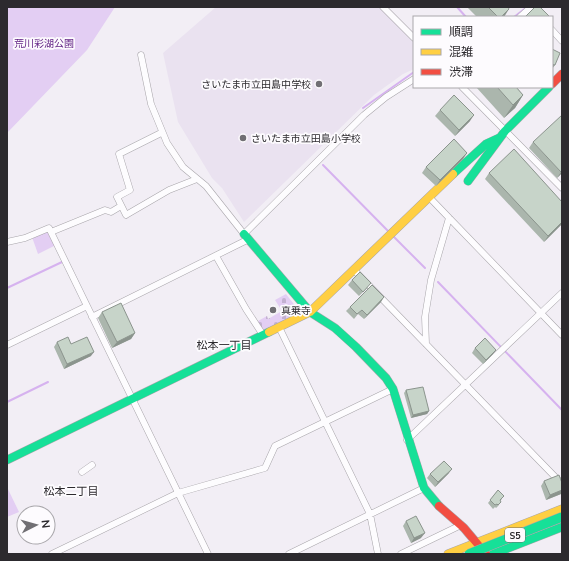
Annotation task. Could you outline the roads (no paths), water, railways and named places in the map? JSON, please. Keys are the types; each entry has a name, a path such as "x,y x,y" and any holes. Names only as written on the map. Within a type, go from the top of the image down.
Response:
{"main road":[{"path":"553,83 562,74"},
{"path":"468,181 502,134 548,88"},
{"path":"7,460 310,312 476,152 502,134"},
{"path":"246,236 310,312 335,328 386,378 393,389 407,440 424,488 441,508 461,525 486,554"},
{"path":"448,554 562,509"},
{"name":"S5","path":"469,554 562,517"},
{"name":"S5","path":"493,554 562,527"},
{"path":"511,554 562,534"}],"street":[{"path":"384,7 413,37"},
{"path":"521,16 531,9"},
{"path":"553,31 562,41"},
{"path":"141,55 151,104 161,133 183,167 206,186 246,236"},
{"path":"92,317 216,256 246,236 364,115 386,97 413,80"},
{"path":"463,88 502,134 562,188"},
{"path":"161,133 118,154 130,190 117,197 126,215 169,190 197,179"},
{"path":"429,197 562,335"},
{"path":"51,232 105,210 111,212 122,206"},
{"path":"426,344 425,317 430,286 449,218"},
{"path":"7,242 25,238 49,228 208,554"},
{"path":"216,256 246,309 263,335"},
{"path":"354,270 562,484"},
{"path":"407,440 562,293"},
{"path":"7,345 87,306"},
{"path":"279,327 370,514 378,554"},
{"path":"52,554 178,493 265,468 275,446 393,389"},
{"path":"82,472 92,465"},
{"path":"289,554 424,488"},
{"path":"401,554 461,525"}],"waterway":[{"path":"457,7 465,16"},
{"path":"515,16 527,7"},
{"path":"363,108 413,73"},
{"path":"323,165 390,233"},
{"path":"393,236 425,268"},
{"path":"7,288 62,262"},
{"path":"438,282 562,410"},
{"path":"7,402 48,382"}],"place":[{"name":"さいたま市立田島中学校","path":"319,84"},
{"name":"さいたま市立田島小学校","path":"243,138"},
{"name":"真乗寺","path":"273,310"}],"district":[{"name":"松本一丁目","path":"224,345"},
{"name":"松本二丁目","path":"71,491"}],"park label":[{"name":"荒川彩湖公園","path":"44,43"}]}
